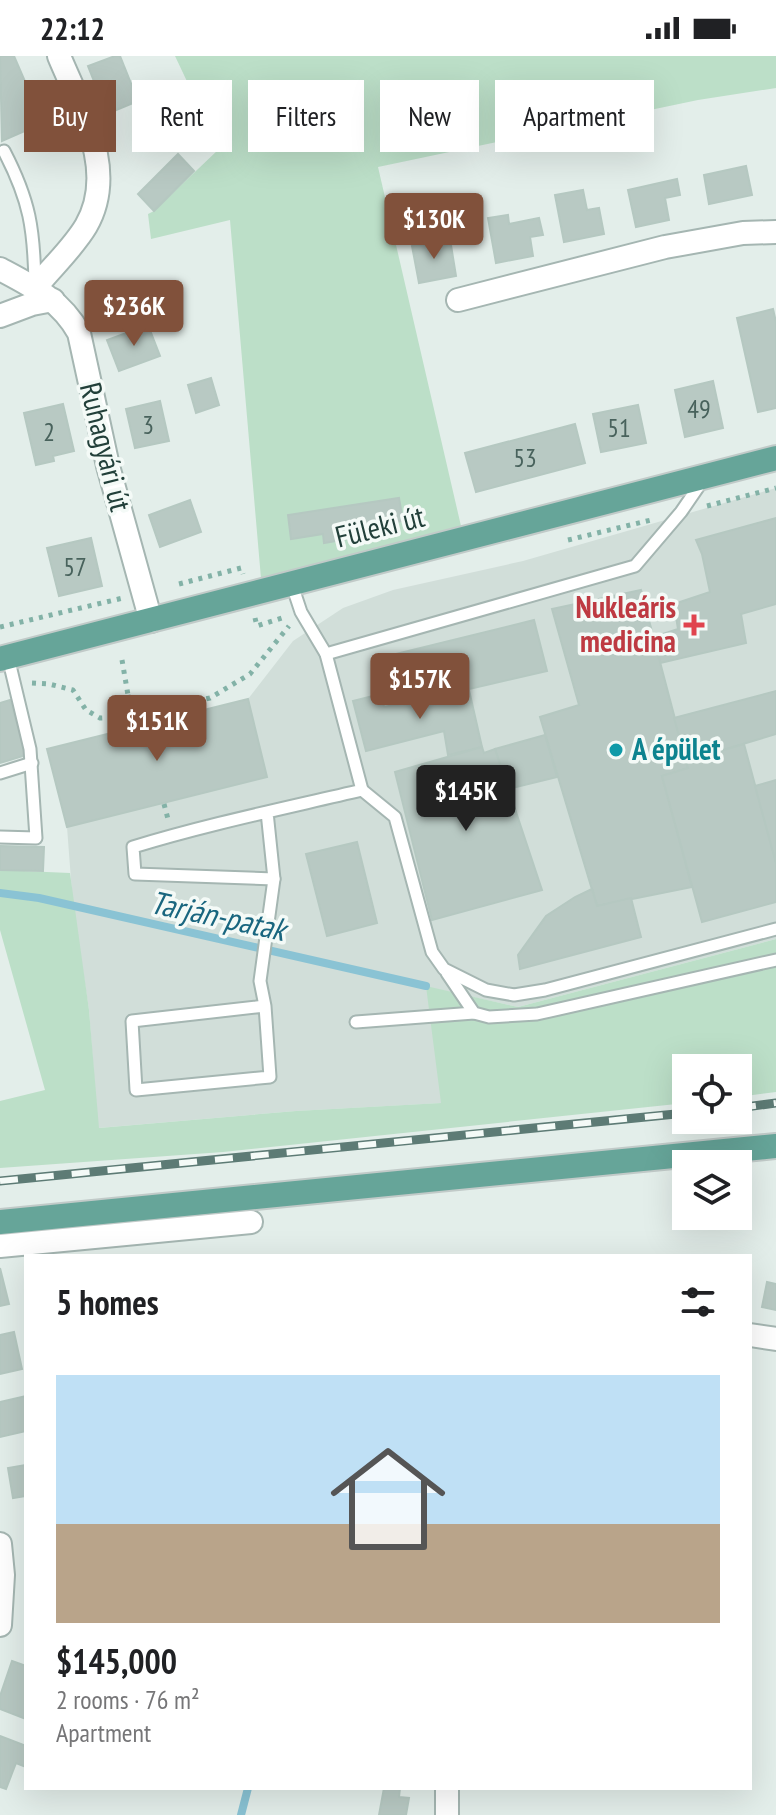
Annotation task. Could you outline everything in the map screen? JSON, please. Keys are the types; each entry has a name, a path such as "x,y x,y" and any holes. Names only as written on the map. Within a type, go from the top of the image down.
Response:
{"main road":[{"name":"Füleki út","path":"4,658 776,458"},
{"path":"0,1222 776,1146"}],"street":[{"path":"0,316 32,304 44,294 98,198 101,176 94,143 59,56"},
{"path":"458,300 665,247 743,233 776,232"},
{"name":"Ruhagyári út","path":"0,269 44,294 70,317 79,333 108,466 151,621"},
{"path":"0,1246 251,1222"},
{"path":"752,1335 776,1339"},
{"path":"0,1544 3,1575 0,1625"},
{"path":"447,1790 447,1815"}],"lane":[{"path":"4,151 30,210 44,294"},
{"path":"326,654 635,566 681,512 706,476"},
{"path":"291,582 301,612 326,654 362,790 395,817 432,952 474,1013"},
{"path":"0,837 36,838 32,763 24,722 4,658"},
{"path":"0,773 32,763"},
{"path":"274,879 135,874 133,847 362,790"},
{"path":"265,1006 132,1021 136,1090 270,1077 265,1006 260,981 274,879 267,812"},
{"path":"444,969 486,990 514,995 545,990 776,929"},
{"path":"356,1022 474,1013 489,1017 537,1014 776,960"}],"path":[{"path":"0,627 142,594"},
{"path":"14,686 49,684 73,690 86,710 100,718 122,717 210,698 250,674 301,612"},
{"path":"122,660 136,727"}],"shaded area":[{"path":"776,488 776,939 518,1007 427,987 442,1103 296,1111 98,1128 89,1010 73,906 67,827 47,749 248,699 293,641 343,608 393,590 523,561"}],"green space":[{"path":"175,56 776,56 776,88 654,109 654,80 495,80 495,143 479,146 479,80 380,80 380,152 450,152 378,167 464,539 262,590 230,220 151,239 148,214 216,152 232,152 232,80 186,80"},
{"path":"0,870 70,873 89,1010 99,1128 296,1111 441,1103 426,986 518,1007 776,939 776,1092 752,1095 752,1054 672,1054 672,1104 223,1152 0,1168 0,1101 45,1090 0,930"}],"building":[{"path":"0,56 14,56 24,80 24,131 2,141"},
{"path":"120,56 132,86 132,104 116,110 116,80 94,80 88,66"},
{"path":"178,154 194,171 154,211 138,194"},
{"path":"746,166 752,195 709,204 704,175"},
{"path":"677,179 680,195 665,198 669,220 636,227 628,190"},
{"path":"583,190 587,210 599,208 604,234 564,242 555,195"},
{"path":"508,215 509,224 539,218 543,235 530,237 533,256 496,263 488,218"},
{"path":"450,239 456,276 419,283 412,246"},
{"path":"773,309 776,322 776,408 758,412 737,318"},
{"path":"148,325 160,356 119,371 107,340"},
{"path":"211,378 219,405 196,413 188,385"},
{"path":"713,381 723,428 685,437 675,390"},
{"path":"160,401 169,441 135,448 126,409"},
{"path":"63,404 74,451 53,456 54,461 36,465 24,413"},
{"path":"638,405 646,443 601,452 593,414"},
{"path":"575,424 585,463 476,492 465,453"},
{"path":"399,498 403,521 364,527 365,536 324,543 323,534 291,539 288,515"},
{"path":"190,500 201,532 160,547 149,515"},
{"path":"776,518 776,604 741,614 746,643 660,663 654,637 678,629 674,604 710,592 696,540"},
{"path":"91,538 102,586 59,596 47,548"},
{"name":"A épület","path":"641,590 688,768 662,776 692,887 597,906 540,717 579,705 552,609"},
{"path":"534,620 547,671 409,703 396,654"},
{"path":"469,690 482,747 448,755 444,731 366,751 353,701 381,694 384,707"},
{"path":"776,691 776,734 686,761 674,718"},
{"path":"248,699 267,777 67,827 47,749"},
{"path":"10,700 26,755 0,763 0,703"},
{"path":"545,735 557,777 508,789 495,749"},
{"path":"744,744 776,863 776,902 702,922 662,776 688,768 686,761"},
{"path":"482,747 484,753 495,749 542,890 432,920 395,772"},
{"path":"776,780 776,863 755,786"},
{"path":"357,842 377,923 327,936 306,854"},
{"path":"0,846 44,847 43,871 0,870"},
{"path":"592,889 597,906 631,898 641,937 520,969 518,955 546,916"},
{"path":"0,1268 9,1304 0,1306"},
{"path":"767,1282 776,1284 776,1310 762,1307"},
{"path":"14,1332 22,1369 0,1374 0,1335"},
{"path":"24,1396 24,1431 0,1437 0,1402"},
{"path":"24,1465 24,1496 13,1498 8,1468"},
{"path":"12,1661 24,1665 24,1718 0,1709 0,1696"},
{"path":"0,1736 24,1745 24,1766 16,1763 6,1789 0,1787"},
{"path":"384,1790 400,1790 399,1797 409,1798 406,1815 379,1815"}],"waterway":[{"name":"Tarján-patak","path":"0,893 39,898 426,986"},
{"path":"241,1815 247,1790"}],"railway":[{"path":"752,1106 776,1103"},
{"path":"0,1181 672,1114"}],"place":[{"name":"Nukleáris medicina","path":"694,625"},
{"name":"A épület","path":"616,750"}]}
